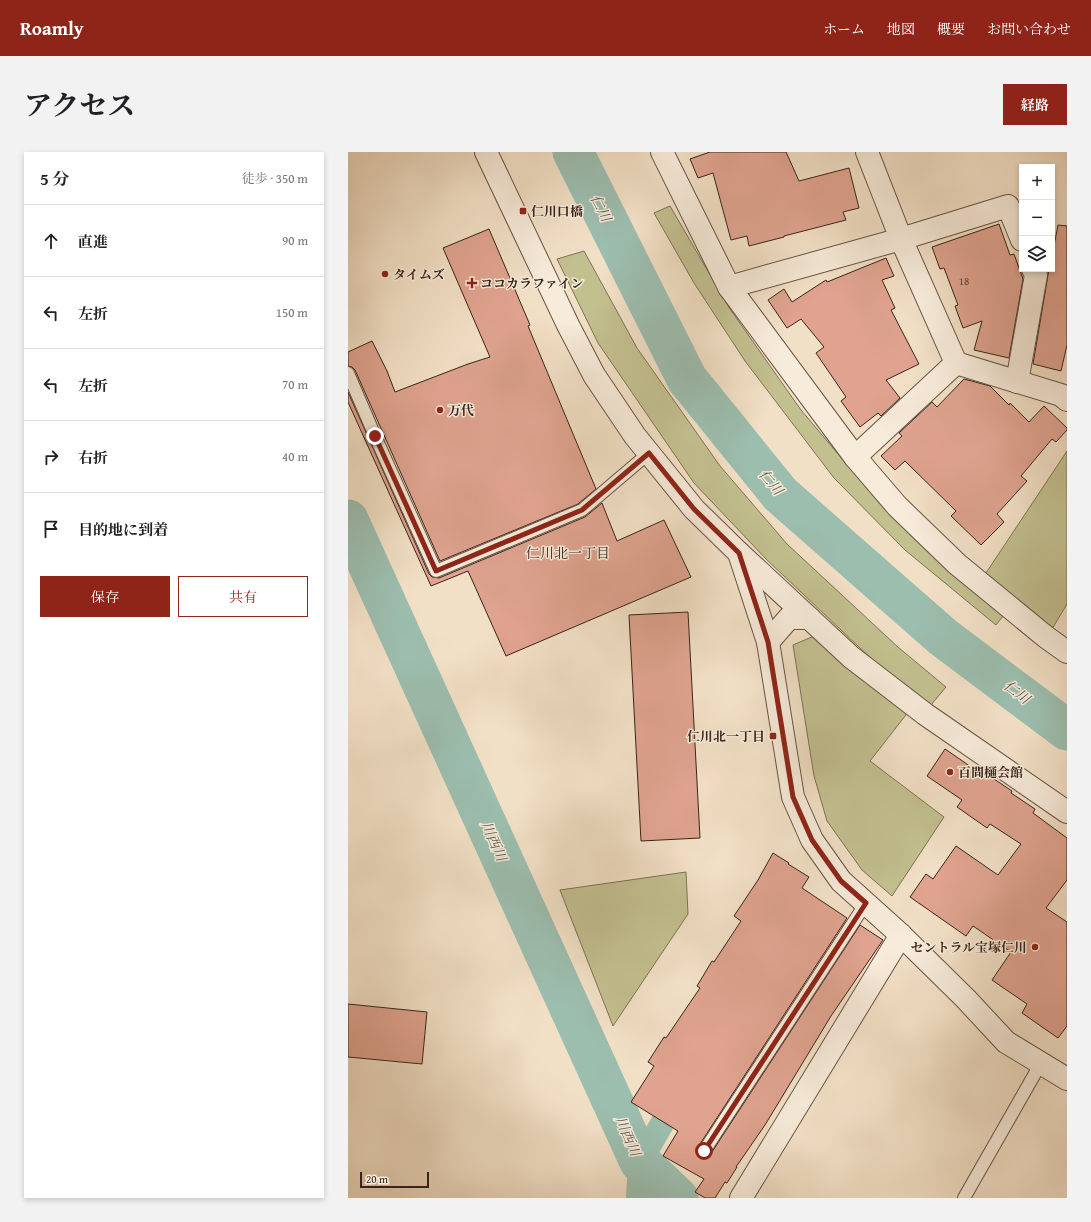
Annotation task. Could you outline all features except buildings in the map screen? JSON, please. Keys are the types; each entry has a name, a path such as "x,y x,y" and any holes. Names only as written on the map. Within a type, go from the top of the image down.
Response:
{"street":[{"path":"486,152 568,325 594,375 635,436 694,509 851,657 925,714 1067,812"},
{"path":"662,152 729,287 855,456 897,506 957,564 1046,637 1067,652"},
{"path":"867,152 901,239 956,363 1061,395 1067,400"},
{"path":"729,287 901,239 1008,206 1020,236"},
{"path":"1017,382 1036,275 1034,272"},
{"path":"855,456 956,363"},
{"path":"739,553 768,642 793,797 812,840 841,881 901,935 966,999 1006,1042 1067,1079"},
{"path":"768,642 789,618 809,618"},
{"path":"741,1198 901,935"}],"lane":[{"path":"348,373 436,571 582,510 649,453"},
{"path":"704,1151 866,903"},
{"path":"964,1198 1041,1063"}],"shaded area":[{"path":"670,206 730,309 801,410 888,513 1003,616 996,625 905,550 834,478 745,361 694,283 654,213"},
{"path":"584,251 637,348 720,466 787,544 899,648 946,687 931,705 877,664 766,559 694,483 598,343 557,259"},
{"path":"1067,451 1067,604 1052,629 982,579"},
{"path":"814,636 909,711 870,761 944,817 892,896 862,870 827,821 814,776 793,645"},
{"path":"686,872 688,914 613,1026 560,890"}],"waterway":[{"name":"仁川","path":"573,152 687,379 780,494 943,637 1067,730"},
{"name":"川西川","path":"348,520 640,1162 678,1198"},
{"path":"638,1198 640,1162 679,1094"}],"place":[{"name":"仁川口橋","path":"523,211"},
{"name":"タイムズ","path":"385,274"},
{"name":"ココカラファイン","path":"472,283"},
{"name":"万代","path":"440,410"},
{"name":"仁川北一丁目","path":"773,736"},
{"name":"百間樋会館","path":"950,772"},
{"name":"セントラル宝塚仁川","path":"1035,947"}],"district":[{"name":"仁川北一丁目","path":"568,553"}],"route":[{"path":"375,436 436,571 582,510 649,453 694,509 739,553 768,642 793,797 812,840 841,881 866,903 704,1151"}]}
